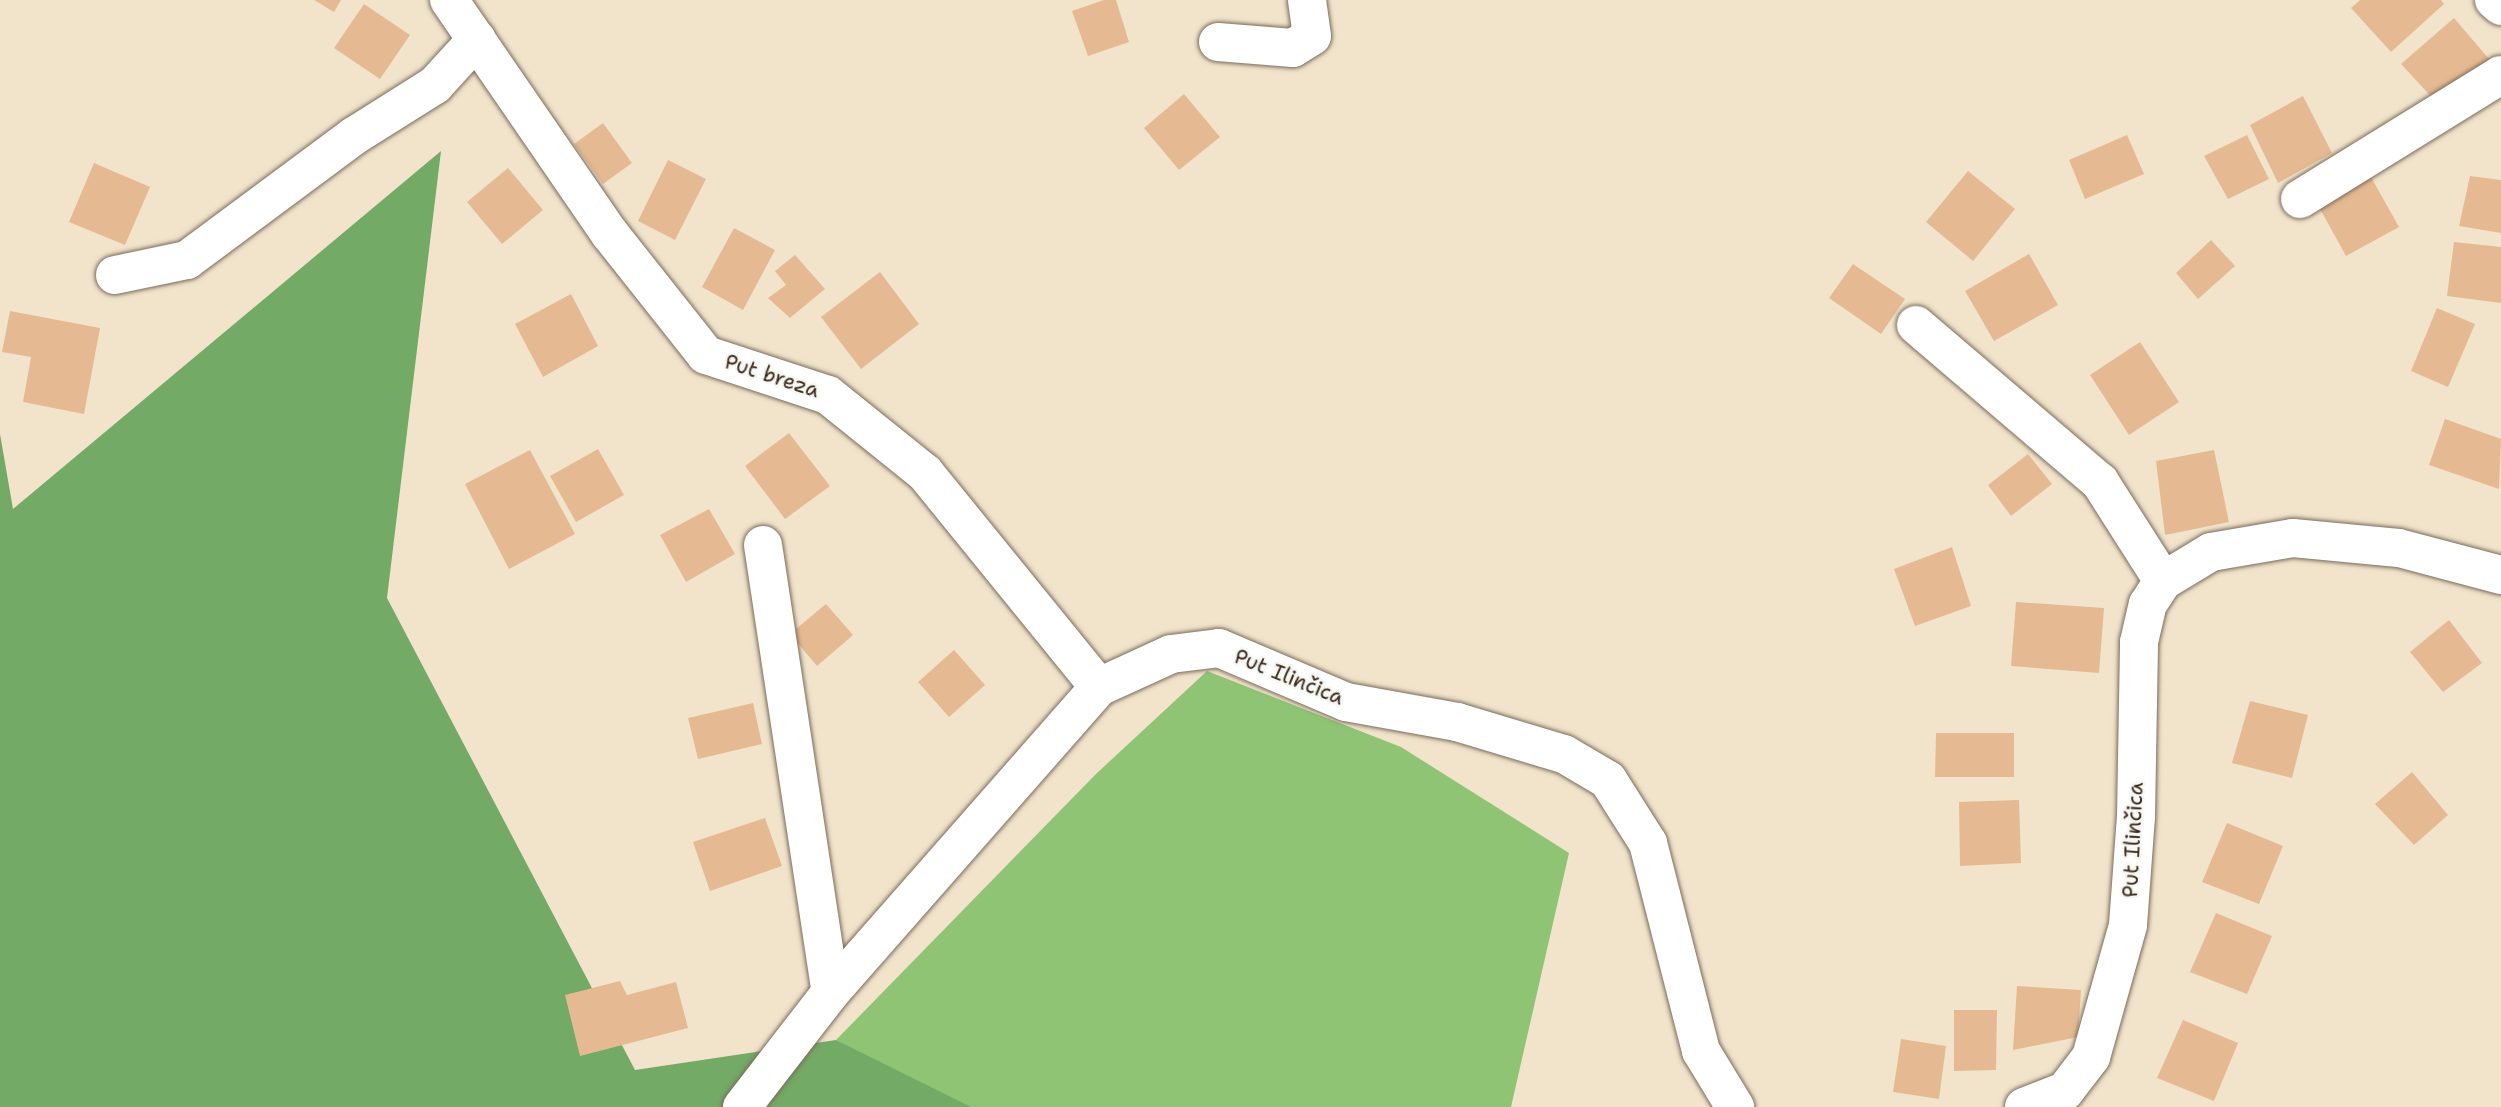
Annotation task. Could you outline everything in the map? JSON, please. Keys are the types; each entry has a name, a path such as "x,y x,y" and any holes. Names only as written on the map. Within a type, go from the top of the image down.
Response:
{"street":[{"name":"Put breza","path":"449,0 610,234 706,355 828,395 925,473 1099,687"},
{"path":"1218,42 1293,48 1312,36 1307,0"},
{"path":"2494,0 2501,6"},
{"path":"115,275 187,260 354,136 435,85 477,39"},
{"path":"2300,199 2501,75"},
{"path":"1916,325 2100,482 2163,581"},
{"name":"Put Ilinčica","path":"2065,1091 2091,1057 2128,925 2136,817 2138,642 2147,604 2163,581 2211,552 2293,538 2399,548 2501,575"},
{"path":"763,545 831,992"},
{"name":"Put Ilinčica","path":"742,1107 831,992 1099,687 1171,654 1219,648 1346,702 1457,722 1564,754 1608,779 1648,843 1701,1051 1735,1107"},
{"path":"2005,1107 2065,1091"},
{"path":"2024,1107 2065,1091"}],"green space":[{"path":"441,151 387,598 635,1070 836,1040 971,1107 0,1107 0,434 13,509"},
{"path":"1207,671 1401,747 1569,853 1511,1107 950,1107 836,1040 1096,774"}],"building":[{"path":"314,0 341,0 334,12"},
{"path":"1104,0 1116,0 1129,42 1088,56 1072,11"},
{"path":"2360,0 2441,0 2444,4 2391,52 2351,8"},
{"path":"364,4 410,35 380,79 334,48"},
{"path":"2454,18 2489,59 2438,104 2401,64"},
{"path":"1184,94 1220,137 1179,170 1144,128"},
{"path":"2303,96 2332,153 2278,183 2250,125"},
{"path":"603,123 632,163 603,184 574,144"},
{"path":"2127,135 2144,174 2085,199 2069,160"},
{"path":"2247,135 2269,179 2228,199 2204,156"},
{"path":"668,160 706,179 675,240 638,221"},
{"path":"94,163 150,187 125,245 69,222"},
{"path":"508,168 543,210 502,244 467,202"},
{"path":"2367,170 2399,227 2346,256 2315,200"},
{"path":"1968,171 2015,209 1973,261 1926,222"},
{"path":"2470,176 2501,180 2501,233 2459,226"},
{"path":"734,228 775,250 743,310 702,287"},
{"path":"2211,240 2235,266 2198,299 2176,273"},
{"path":"2454,242 2501,247 2501,303 2447,296"},
{"path":"2029,254 2058,305 1994,341 1965,291"},
{"path":"795,255 825,289 790,318 768,298 786,285 775,271"},
{"path":"1853,264 1905,299 1881,334 1829,298"},
{"path":"880,272 919,324 861,369 821,317"},
{"path":"571,294 598,346 543,377 515,324"},
{"path":"2437,308 2475,324 2448,387 2411,371"},
{"path":"10,311 100,328 84,414 23,402 31,357 2,352"},
{"path":"2140,342 2179,402 2129,435 2090,375"},
{"path":"2445,419 2501,439 2499,489 2429,465"},
{"path":"789,433 830,486 785,519 745,466"},
{"path":"598,449 624,495 576,522 550,476"},
{"path":"530,450 575,534 509,569 465,484"},
{"path":"2214,450 2229,522 2165,535 2156,461"},
{"path":"2028,454 2052,484 2011,516 1988,485"},
{"path":"709,509 735,554 686,582 660,535"},
{"path":"1952,547 1971,606 1915,626 1894,569"},
{"path":"2016,602 2104,608 2099,673 2011,666"},
{"path":"826,604 853,635 817,666 790,634"},
{"path":"2449,620 2482,663 2443,692 2410,652"},
{"path":"954,650 985,685 949,717 918,682"},
{"path":"2250,701 2308,715 2292,778 2232,763"},
{"path":"753,703 762,744 698,759 688,718"},
{"path":"1936,733 2014,733 2014,777 1935,777"},
{"path":"2412,772 2448,815 2414,845 2375,804"},
{"path":"2019,800 2021,863 1960,866 1959,802"},
{"path":"765,818 782,866 710,891 693,842"},
{"path":"2227,823 2283,846 2259,904 2202,882"},
{"path":"2216,913 2272,936 2247,994 2190,972"},
{"path":"620,981 627,995 676,982 688,1028 580,1056 565,995"},
{"path":"2017,986 2081,990 2078,1037 2013,1050"},
{"path":"1954,1010 1997,1010 1996,1070 1954,1071"},
{"path":"2183,1020 2238,1043 2214,1101 2157,1078"},
{"path":"1901,1039 1946,1046 1939,1099 1893,1092"}]}
